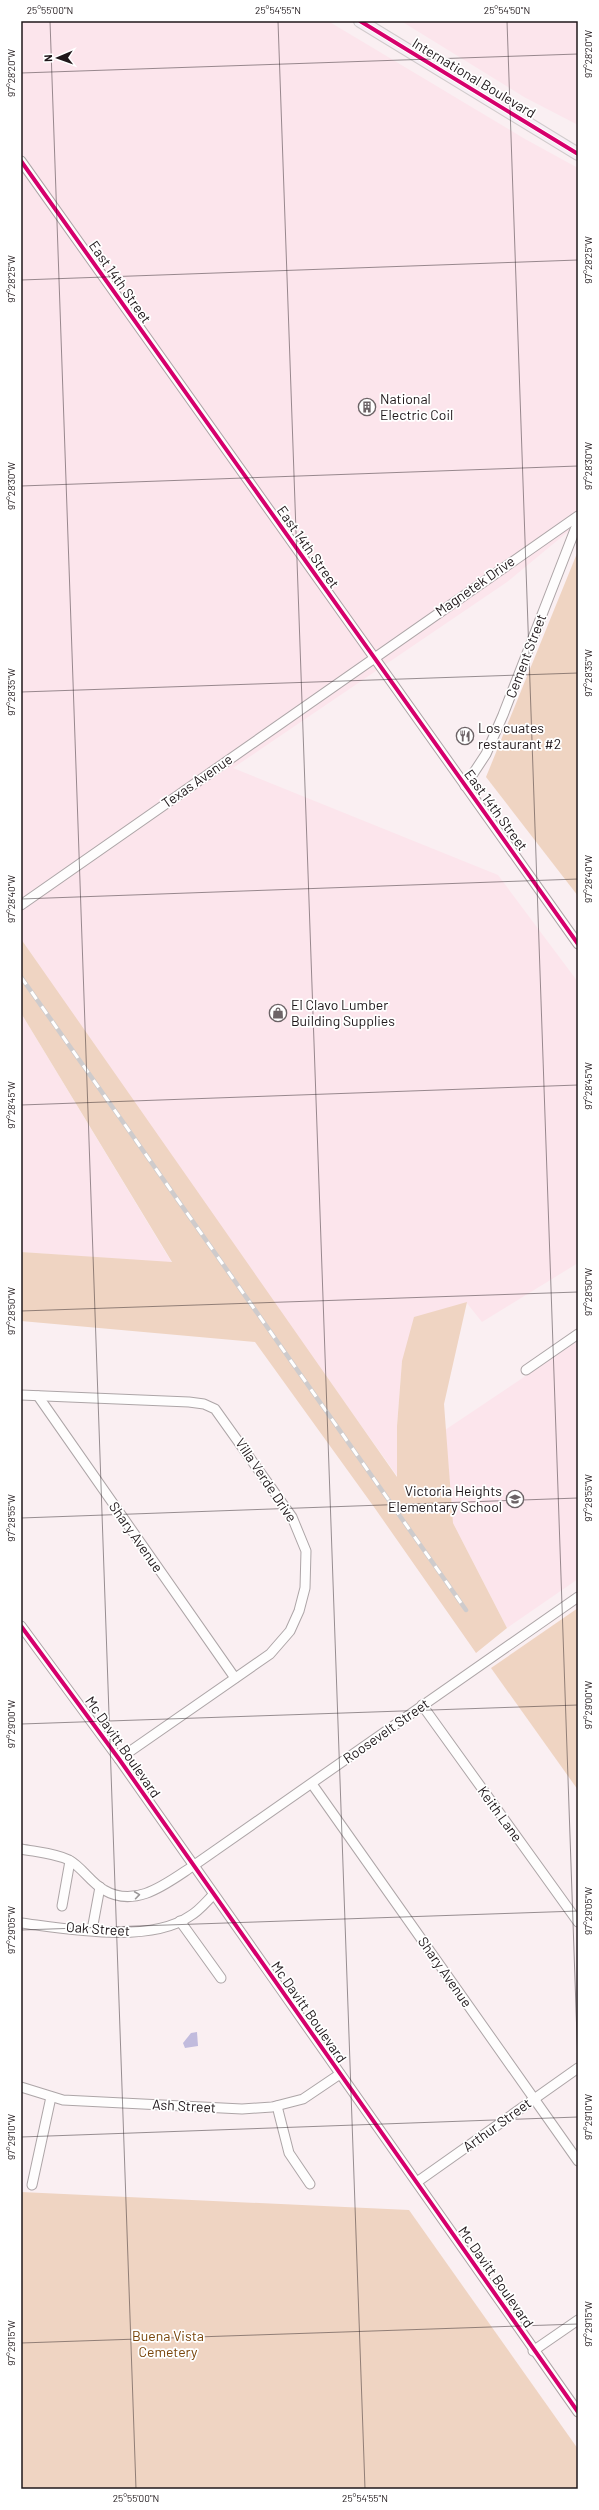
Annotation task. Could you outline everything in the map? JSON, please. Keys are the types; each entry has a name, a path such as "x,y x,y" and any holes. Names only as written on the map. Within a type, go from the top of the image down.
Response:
{"main road":[{"name":"International Boulevard","path":"360,21 578,154"}],"street":[{"name":"East 14th Street","path":"21,160 373,658 578,944"},
{"name":"Magnetek Drive","path":"373,658 578,516"},
{"name":"Cement Street","path":"465,786 486,754 503,715 578,522"},
{"name":"Texas Avenue","path":"21,905 373,658"},
{"path":"526,1370 578,1334"},
{"name":"Villa Verde Drive","path":"21,1395 204,1404 215,1409 238,1438 292,1516 306,1551 307,1573 299,1611 290,1631 270,1654 119,1759"},
{"name":"Shary Avenue","path":"38,1396 235,1678"},
{"name":"Roosevelt Street","path":"70,1861 100,1887 118,1896 135,1897 152,1892 194,1866 578,1597"},
{"name":"Mc Davitt Boulevard","path":"21,1626 119,1759 194,1866 213,1896 417,2182 533,2351 578,2412"},
{"name":"Keith Lane","path":"422,1705 578,1922"},
{"name":"Shary Avenue","path":"312,1784 578,2161"},
{"path":"21,1849 58,1856 70,1861 62,1906"},
{"path":"92,1930 100,1887"},
{"name":"Oak Street","path":"21,1922 129,1933 163,1928 190,1917 213,1896"},
{"path":"180,1921 221,1978"},
{"name":"Arthur Street","path":"417,2182 578,2068"},
{"name":"Ash Street","path":"21,2087 63,2100 236,2108 277,2106 303,2099 340,2074"},
{"path":"32,2185 51,2096"},
{"path":"277,2106 289,2153 310,2184"},
{"path":"533,2351 578,2320"}],"shaded area":[{"path":"21,21 328,21 525,139 578,168 578,509 570,530 507,582 233,768 498,875 578,982 578,1263 482,1322 466,1302 402,1361 397,1426 398,1477 173,1163 21,939"},
{"path":"401,21 578,21 578,125 524,97"},
{"path":"21,1013 172,1263 21,1252"},
{"name":"Victoria Heights Elementary School","path":"578,1341 578,1579 507,1628 453,1523 445,1430"},
{"path":"197,2032 198,2046 185,2048 183,2043 191,2033"}],"green space":[{"path":"578,551 578,896 486,777"},
{"path":"21,939 397,1477 397,1426 402,1361 414,1317 467,1302 444,1404 453,1523 507,1628 476,1653 374,1507 255,1342 21,1321 21,1252 172,1262 21,1013"},
{"path":"578,1608 578,1790 491,1668"},
{"name":"Buena Vista Cemetery","path":"21,2192 409,2210 578,2449 578,2489 21,2489"}],"railway":[{"path":"21,977 466,1610"}],"cycle path":[{"path":"360,21 578,154"},
{"path":"21,161 578,944"},
{"path":"21,1626 119,1759 578,2412"}],"place":[{"name":"National Electric Coil","path":"367,407"},
{"name":"Los cuates restaurant #2","path":"465,736"},
{"name":"El Clavo Lumber Building Supplies","path":"278,1013"},
{"name":"Victoria Heights Elementary School","path":"515,1499"}]}
